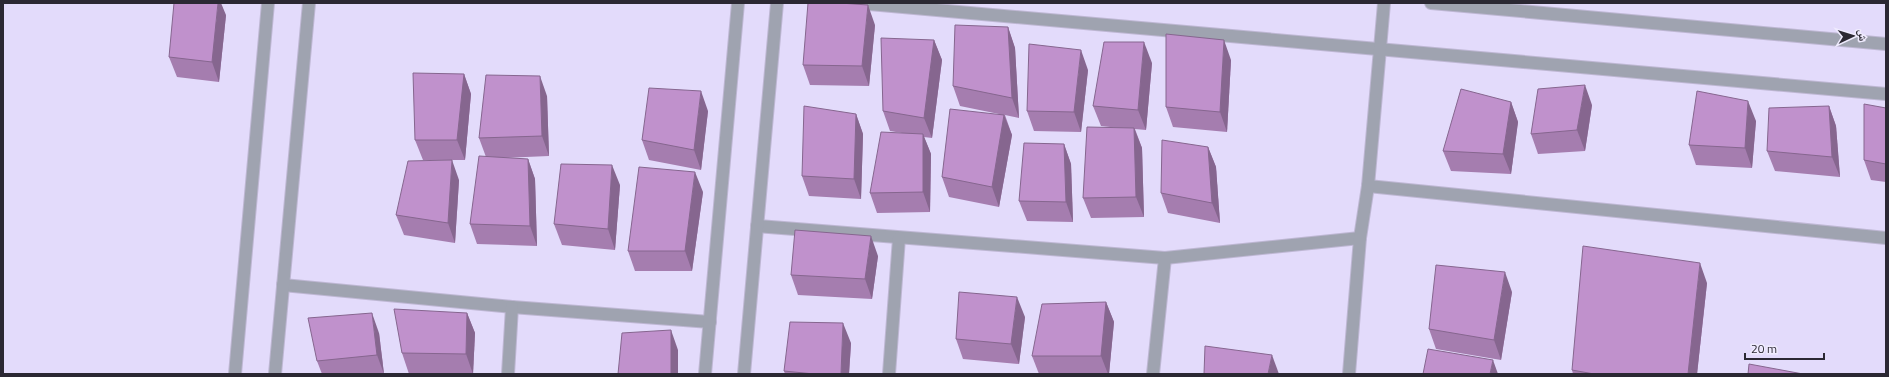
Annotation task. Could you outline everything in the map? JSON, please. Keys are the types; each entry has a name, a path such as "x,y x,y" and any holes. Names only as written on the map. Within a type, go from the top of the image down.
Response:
{"street":[{"path":"235,374 268,3"},
{"path":"274,374 309,3"},
{"path":"705,374 738,3"},
{"path":"744,374 776,3"},
{"path":"858,3 1886,94"},
{"path":"1349,374 1360,238 1368,186 1384,3"},
{"path":"1431,3 1886,44"},
{"path":"1368,186 1886,238"},
{"path":"757,226 1165,258 1360,238"},
{"path":"889,374 899,238"},
{"path":"1152,374 1165,258"},
{"path":"283,285 512,307 710,322"},
{"path":"508,374 512,307"}],"building":[{"path":"174,3 218,3 212,62 169,57"},
{"path":"808,3 868,5 862,66 803,65"},
{"path":"955,25 1008,27 1012,98 953,86"},
{"path":"1166,34 1224,40 1220,112 1166,107"},
{"path":"881,38 934,40 924,118 883,111"},
{"path":"1104,42 1144,42 1138,110 1093,106"},
{"path":"1029,44 1081,50 1074,112 1027,111"},
{"path":"413,73 464,74 457,140 415,140"},
{"path":"486,75 540,76 542,136 479,138"},
{"path":"1585,85 1577,130 1531,134 1538,89"},
{"path":"649,88 701,91 694,150 642,140"},
{"path":"1461,89 1511,102 1503,154 1443,151"},
{"path":"1697,91 1748,101 1745,148 1689,145"},
{"path":"1864,104 1886,108 1886,164 1864,160"},
{"path":"804,106 856,114 854,179 802,176"},
{"path":"1829,106 1832,157 1767,151 1769,108"},
{"path":"950,109 1004,115 992,187 942,177"},
{"path":"1087,127 1134,128 1136,197 1083,198"},
{"path":"881,132 923,134 923,192 870,193"},
{"path":"1162,140 1208,147 1212,203 1161,193"},
{"path":"1024,143 1064,144 1066,202 1019,201"},
{"path":"479,156 528,159 530,226 470,224"},
{"path":"452,160 448,223 396,215 408,161"},
{"path":"561,164 612,165 608,229 554,224"},
{"path":"639,167 695,172 685,251 628,251"},
{"path":"795,230 871,236 865,279 791,275"},
{"path":"1583,246 1700,263 1688,374 1594,374 1572,370"},
{"path":"1436,265 1505,272 1494,340 1429,329"},
{"path":"959,292 1017,297 1011,344 956,339"},
{"path":"1106,302 1101,356 1032,356 1042,304"},
{"path":"394,309 467,313 466,354 402,353"},
{"path":"372,313 377,355 317,361 308,318"},
{"path":"790,322 843,323 841,374 814,374 784,371"},
{"path":"671,330 671,374 618,374 622,333"},
{"path":"1205,346 1272,355 1268,374 1204,374"},
{"path":"1428,349 1493,360 1490,374 1423,374"},
{"path":"1749,364 1803,374 1748,374"}]}
